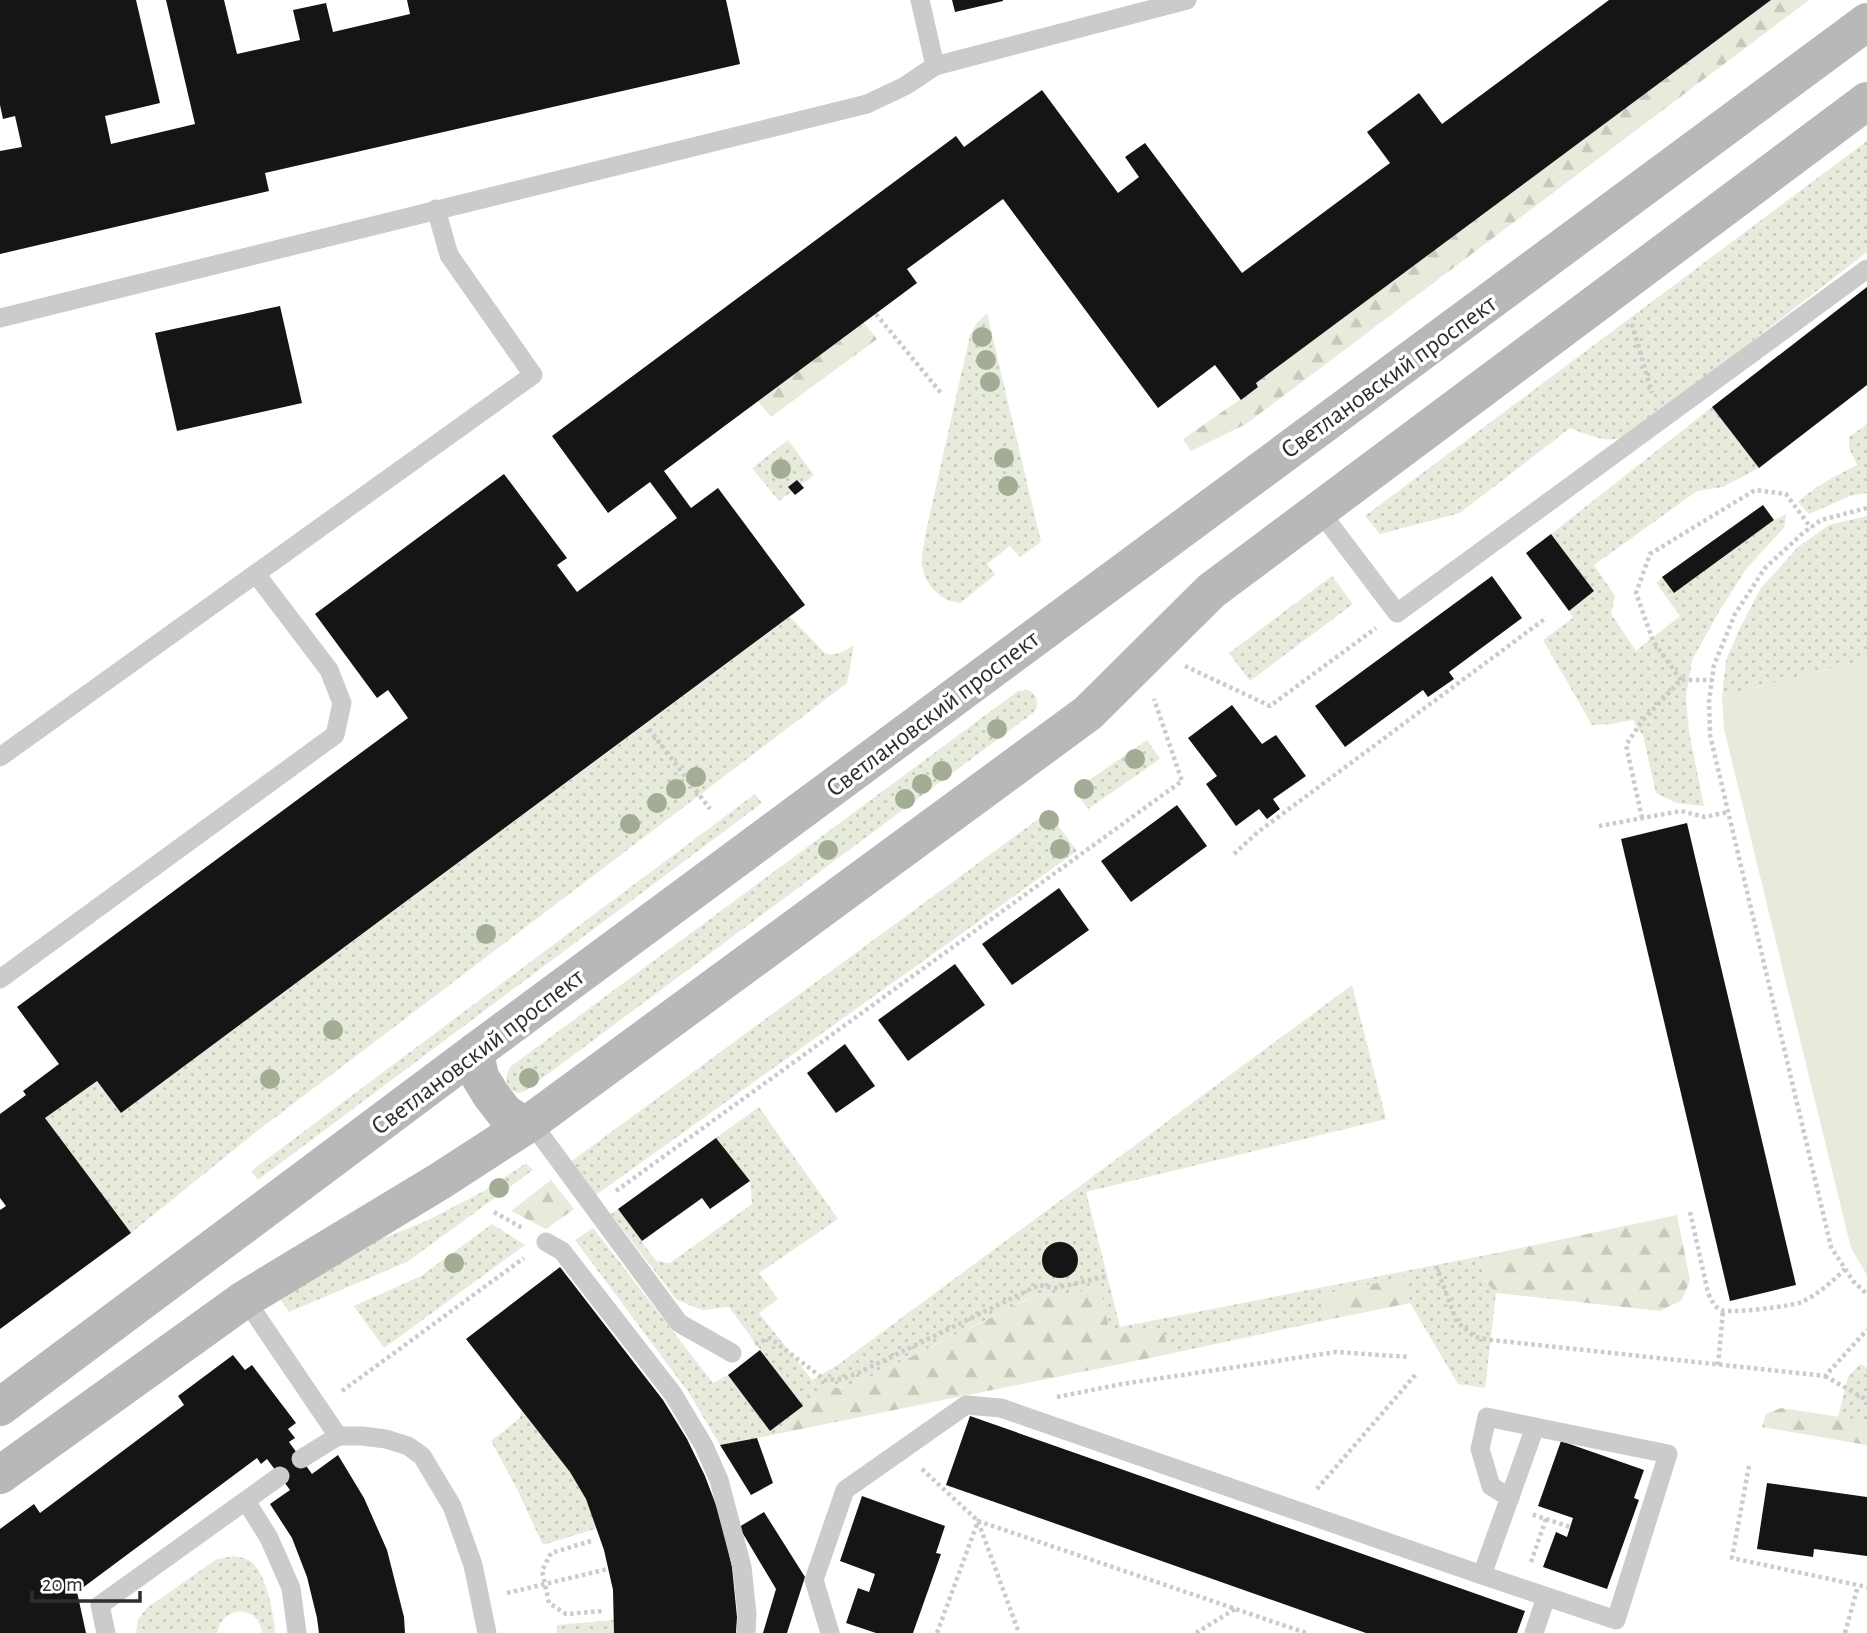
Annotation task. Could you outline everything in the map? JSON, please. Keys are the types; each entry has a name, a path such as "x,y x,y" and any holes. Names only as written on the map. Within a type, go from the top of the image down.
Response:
{"main road":[{"name":"Светлановский проспект","path":"0,1408 475,1052 1867,22"},
{"path":"0,1475 245,1299 440,1181 528,1124 1088,713 1211,592 1866,104"},
{"path":"475,1052 480,1077 491,1095 505,1114 528,1124"}],"lane":[{"path":"920,0 935,66"},
{"path":"0,318 867,104 905,86 935,66 1187,0"},
{"path":"0,757 533,375 449,255 436,209"},
{"path":"1319,510 1397,613 1867,269"},
{"path":"0,979 335,735 342,702 328,670 256,574"},
{"path":"528,1124 679,1324 732,1353"},
{"path":"546,1242 562,1251 673,1394 704,1446 719,1480 742,1567 747,1614 746,1633"},
{"path":"245,1299 338,1436"},
{"path":"830,1633 814,1580 845,1490 966,1405 1002,1408 1616,1620 1668,1454 1487,1417 1480,1449 1490,1486 1508,1502"},
{"path":"1482,1575 1535,1427"},
{"path":"300,1459 338,1436 386,1439 408,1446 422,1456 452,1506 472,1565 487,1633"},
{"path":"106,1633 100,1605 280,1476"},
{"path":"246,1501 269,1538 290,1588 297,1633"},
{"path":"1534,1633 1546,1597"}],"path":[{"path":"876,314 941,393"},
{"path":"1681,680 1653,641 1636,593 1650,554 1755,490 1786,494 1811,528"},
{"path":"1867,508 1821,520 1765,568 1735,614 1714,665 1709,701 1710,735 1831,1247 1853,1281 1867,1294"},
{"path":"1184,666 1270,706 1397,613"},
{"path":"1234,854 1258,832 1546,618"},
{"path":"1642,818 1626,745 1642,721 1681,680 1712,680"},
{"path":"593,1208 1182,781 1152,693"},
{"path":"649,729 710,809"},
{"path":"1599,826 1681,811 1705,817 1728,812"},
{"path":"1690,1212 1709,1293 1714,1305 1723,1311 1799,1303 1826,1287 1845,1269"},
{"path":"319,1408 546,1242"},
{"path":"1436,1266 1457,1322 1475,1337 1825,1376 1867,1400"},
{"path":"732,1353 771,1338 825,1380 842,1379 1039,1285 1055,1288 1108,1276"},
{"path":"1718,1365 1723,1311"},
{"path":"1825,1376 1867,1330"},
{"path":"1002,1408 1122,1384 1336,1352 1409,1357"},
{"path":"1298,1511 1416,1374"},
{"path":"901,1450 978,1521 1306,1633"},
{"path":"1749,1465 1732,1558 1867,1587"},
{"path":"1508,1502 1570,1527"},
{"path":"1521,1589 1546,1519"},
{"path":"937,1633 978,1521"},
{"path":"978,1521 1018,1633"},
{"path":"591,1541 551,1553 542,1570 549,1603 566,1614 603,1611"},
{"path":"480,1598 608,1569"},
{"path":"1845,1633 1858,1586"},
{"path":"1196,1633 1235,1609"}],"green space":[{"path":"1771,0 1809,0 1246,424 1191,451 1183,439 1258,387 1256,383"},
{"path":"1867,141 1867,252 1636,431 1619,439 1603,439 1570,428 1460,513 1380,534 1365,516"},
{"path":"987,313 1041,542 1020,557 1010,546 987,564 995,575 960,603 940,596 930,585 923,572 922,554 970,335"},
{"path":"864,323 877,339 771,417 758,401"},
{"path":"1712,407 1759,468 1723,487 1697,491 1594,565 1615,596 1611,614 1636,651 1680,616 1656,583 1662,577 1674,593 1786,514 1784,528 1746,569 1692,660 1686,697 1689,732 1704,806 1676,803 1656,793 1643,736 1633,720 1592,725 1543,640 1573,618 1569,611 1594,591 1551,534"},
{"path":"1867,424 1867,493 1850,496 1809,514 1798,502 1819,486 1857,465 1849,448 1849,437"},
{"path":"788,440 814,475 779,501 752,468"},
{"path":"1867,516 1867,659 1722,696 1726,660 1761,588 1798,547 1829,525"},
{"path":"1332,576 1353,604 1250,681 1229,653"},
{"path":"790,617 825,653 836,654 854,645 847,683 256,1132 131,1233 45,1118 97,1081 121,1113"},
{"path":"1867,659 1867,1275 1851,1248 1724,729 1722,696"},
{"path":"1028,690 1037,700 1033,713 525,1091 518,1093 508,1086 506,1079 510,1067 1018,691"},
{"path":"1147,740 1160,759 1088,809 1075,790"},
{"path":"755,794 762,803 258,1180 251,1171"},
{"path":"1048,812 1077,851 593,1197 569,1163"},
{"path":"1352,985 1386,1119 1086,1192 1120,1327 1492,1254 1482,1265 1486,1282 1496,1293 1485,1388 1458,1384 1410,1303 1405,1277 1321,1295 1327,1320 1169,1354 1163,1328 1127,1333 1109,1328 1100,1288 1064,1295 1038,1294 866,1379 845,1387 822,1389 808,1409 772,1435 720,1445 689,1393 575,1240 593,1228 713,1383 728,1375 770,1431 802,1406 729,1307 702,1310 677,1300 611,1214 618,1209 656,1261 670,1263 752,1204 750,1181 716,1138 759,1107 838,1219 759,1273 778,1299 759,1313 812,1380 839,1364"},
{"path":"526,1163 533,1170 407,1262 289,1312 278,1296 353,1250 424,1222 484,1191"},
{"path":"551,1180 574,1209 546,1229 511,1211"},
{"path":"1677,1215 1690,1280 1682,1300 1660,1311 1496,1293 1486,1282 1482,1265 1492,1254"},
{"path":"492,1224 525,1245 384,1348 354,1306 421,1276"},
{"path":"1405,1277 1410,1303 1327,1320 1321,1295"},
{"path":"1100,1288 1109,1328 1127,1333 1163,1328 1169,1354 772,1435 808,1409 822,1389 845,1387 866,1379 1039,1294 1064,1295"},
{"path":"1860,1364 1867,1368 1867,1421 1838,1417 1848,1377"},
{"path":"1781,1408 1867,1421 1867,1445 1762,1427 1766,1414"},
{"path":"521,1410 570,1472 586,1499 598,1528 543,1545 491,1441 520,1418"},
{"path":"234,1556 250,1561 261,1574 271,1605 275,1633 262,1633 254,1617 240,1612 226,1617 217,1633 136,1633 138,1619 147,1608 217,1559"},
{"path":"615,1620 614,1633 557,1633 557,1625"}],"building":[{"path":"0,0 136,0 160,103 105,116 111,144 195,124 166,0 224,0 237,54 300,40 293,10 326,3 333,32 410,14 407,0 726,0 740,64 265,173 269,191 0,254 0,151 22,147 15,116 3,119 0,105"},
{"path":"952,0 1003,0 1003,1 955,12"},
{"path":"1609,0 1771,0 1256,383 1258,387 1241,400 1215,365 1158,408 1003,199 907,269 917,283 664,471 691,508 718,488 805,605 121,1113 97,1081 45,1118 131,1233 0,1329 0,1210 6,1206 0,1198 0,1114 26,1095 23,1091 59,1064 17,1007 408,718 388,690 377,698 315,614 504,474 567,558 557,565 577,592 677,518 650,482 608,513 552,436 956,136 964,147 1042,90 1118,193 1139,177 1125,157 1145,143 1242,273 1390,163 1367,132 1419,93 1442,124"},
{"path":"1867,287 1867,385 1759,468 1712,407"},
{"path":"280,306 302,403 177,431 155,333"},
{"path":"797,480 804,488 795,495 788,487"},
{"path":"1763,505 1774,520 1674,593 1662,577"},
{"path":"1551,534 1594,591 1569,611 1526,553"},
{"path":"1492,576 1522,618 1449,672 1454,679 1428,697 1423,690 1345,747 1315,706"},
{"path":"1232,705 1262,744 1276,735 1306,776 1273,799 1280,809 1267,819 1259,809 1236,826 1206,784 1217,776 1188,738"},
{"path":"1177,805 1207,846 1131,902 1101,861"},
{"path":"1687,823 1796,1285 1730,1301 1621,839"},
{"path":"1059,888 1089,930 1012,985 982,944"},
{"path":"955,964 985,1005 908,1061 878,1020"},
{"path":"845,1044 875,1086 836,1113 807,1073"},
{"path":"716,1138 750,1181 710,1209 702,1198 642,1241 618,1209"},
{"path":"1060,1242 1072,1248 1078,1260 1072,1272 1060,1278 1048,1272 1042,1260 1048,1248"},
{"path":"560,1267 663,1400 687,1439 705,1476 722,1521 732,1567 736,1633 614,1633 613,1590 604,1550 586,1499 570,1472 466,1339"},
{"path":"760,1350 803,1406 770,1431 728,1375"},
{"path":"233,1355 245,1370 252,1365 296,1423 288,1429 295,1438 289,1442 312,1474 338,1455 364,1498 387,1550 404,1617 405,1633 319,1633 307,1577 292,1538 270,1504 290,1490 267,1459 261,1464 257,1458 77,1592 86,1633 0,1633 0,1529 34,1504 40,1513 184,1405 178,1396"},
{"path":"970,1416 1525,1611 1517,1633 1366,1633 946,1485"},
{"path":"757,1438 773,1483 751,1495 720,1445"},
{"path":"1561,1441 1644,1470 1634,1498 1639,1500 1607,1589 1543,1567 1556,1532 1567,1537 1573,1518 1538,1506"},
{"path":"1767,1483 1867,1497 1867,1556 1814,1549 1813,1557 1757,1549"},
{"path":"862,1496 945,1526 936,1553 941,1554 913,1633 876,1633 846,1623 858,1588 869,1592 875,1574 840,1561"},
{"path":"764,1512 805,1577 787,1633 763,1633 776,1589 739,1527"}]}
